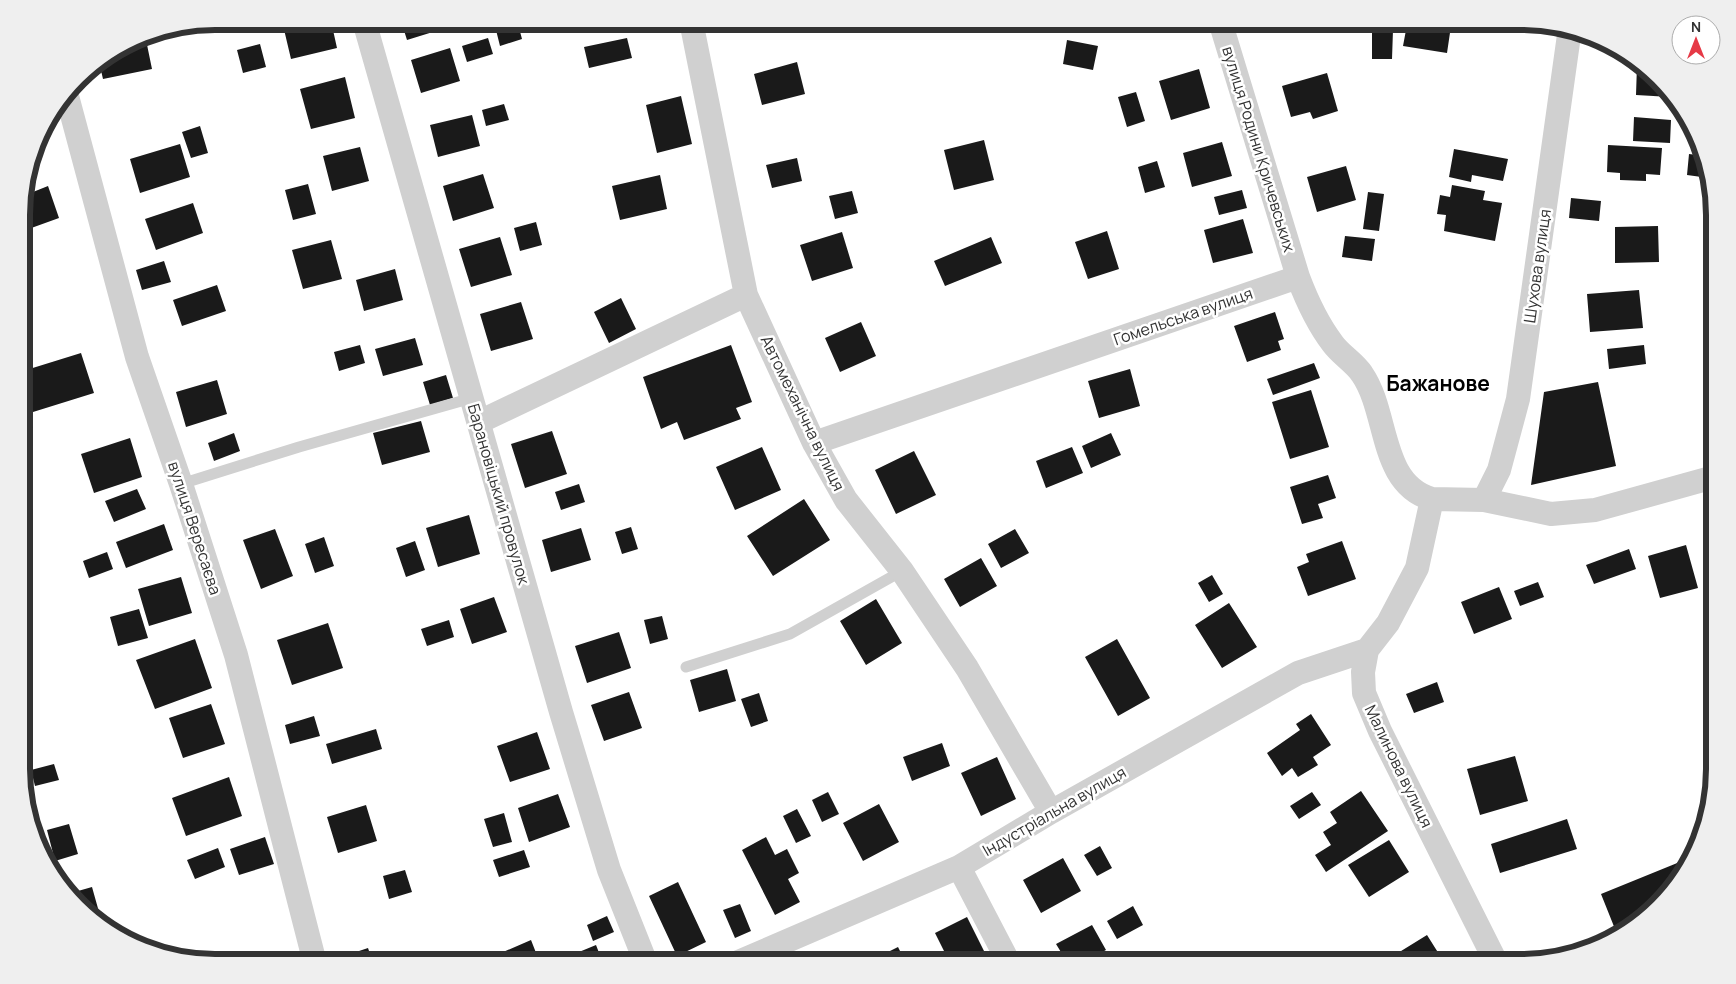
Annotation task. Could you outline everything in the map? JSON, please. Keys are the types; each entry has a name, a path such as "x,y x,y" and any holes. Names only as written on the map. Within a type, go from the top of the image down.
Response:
{"street":[{"name":"Барановіцький провулок","path":"367,30 561,712 606,860 643,954"},
{"name":"Автомеханічна вулиця","path":"693,30 746,295 814,443 846,500 902,571 967,668 1051,812"},
{"name":"вулиця Родини Кричевських","path":"1223,30 1298,277"},
{"name":"Шухова вулиця","path":"1484,500 1499,470 1518,399 1569,36"},
{"name":"вулиця Вересаєва","path":"68,102 137,357 181,484 236,655 313,954"},
{"path":"1298,277 1312,314 1334,346 1362,374 1377,409 1393,462 1408,486 1419,495 1432,499 1484,500 1551,514 1595,510 1706,479"},
{"name":"Гомельська вулиця","path":"814,443 1298,277"},
{"path":"479,422 746,295"},
{"name":"Малинова вулиця","path":"1432,499 1417,568 1388,623 1367,650 1363,672 1364,693 1380,731 1492,954"},
{"name":"Індустріальна вулиця","path":"757,954 958,867 1051,812 1298,673 1367,650"},
{"path":"958,867 1005,954"}],"lane":[{"path":"181,484 299,447 472,398"},
{"path":"686,667 790,634 902,571"}],"building":[{"path":"284,30 333,30 337,48 291,59"},
{"path":"404,30 439,30 407,40"},
{"path":"496,30 520,30 522,39 500,46"},
{"path":"1372,30 1393,30 1392,59 1372,59"},
{"path":"1406,30 1450,30 1447,53 1403,46"},
{"path":"488,38 493,54 467,62 462,46"},
{"path":"627,38 632,58 589,68 584,47"},
{"path":"1067,40 1098,46 1093,70 1063,64"},
{"path":"147,43 152,69 103,79 102,68 122,55"},
{"path":"260,44 266,67 243,73 237,50"},
{"path":"450,48 460,81 421,93 411,60"},
{"path":"797,62 805,94 762,105 754,74"},
{"path":"1199,69 1210,108 1171,120 1159,81"},
{"path":"1637,71 1663,97 1636,95"},
{"path":"1327,73 1338,111 1313,119 1310,112 1291,117 1282,86"},
{"path":"345,77 355,118 311,129 300,89"},
{"path":"1136,92 1145,121 1127,127 1118,97"},
{"path":"681,96 692,144 657,153 646,105"},
{"path":"504,104 509,120 486,126 482,110"},
{"path":"472,115 480,146 438,157 430,125"},
{"path":"1634,117 1671,120 1670,143 1633,141"},
{"path":"200,126 208,153 191,158 182,132"},
{"path":"984,140 994,180 954,190 944,150"},
{"path":"1222,142 1232,176 1192,187 1183,153"},
{"path":"180,144 190,177 140,193 130,159"},
{"path":"1608,145 1662,148 1660,175 1646,174 1646,181 1620,180 1620,173 1607,172"},
{"path":"360,147 369,181 332,191 323,156"},
{"path":"1454,149 1508,159 1503,181 1472,175 1471,182 1449,177"},
{"path":"1689,154 1696,155 1702,177 1687,175"},
{"path":"797,158 802,181 772,188 766,165"},
{"path":"1157,161 1165,187 1145,193 1138,167"},
{"path":"1346,166 1356,200 1317,212 1307,177"},
{"path":"483,174 494,208 453,221 443,186"},
{"path":"660,175 667,209 620,220 612,186"},
{"path":"308,184 316,214 293,220 285,190"},
{"path":"1452,185 1485,191 1483,200 1502,203 1495,241 1444,231 1446,215 1437,214 1440,195 1450,197"},
{"path":"48,186 59,218 30,228 32,192"},
{"path":"1242,190 1247,208 1219,215 1214,197"},
{"path":"852,191 858,213 835,219 829,196"},
{"path":"1368,192 1384,194 1379,231 1363,229"},
{"path":"1571,198 1601,201 1599,221 1569,218"},
{"path":"193,203 203,233 156,250 145,219"},
{"path":"1243,219 1253,253 1213,263 1204,230"},
{"path":"536,222 542,245 520,251 514,228"},
{"path":"1658,226 1659,262 1615,263 1615,227"},
{"path":"1107,231 1119,269 1088,279 1075,242"},
{"path":"842,232 853,268 812,281 800,245"},
{"path":"1345,236 1375,239 1372,261 1342,257"},
{"path":"500,237 512,275 471,287 459,249"},
{"path":"991,237 1002,263 945,286 934,261"},
{"path":"331,240 342,279 303,289 292,250"},
{"path":"164,261 171,282 142,290 136,270"},
{"path":"395,269 403,300 364,311 356,280"},
{"path":"217,285 226,311 182,326 173,300"},
{"path":"1639,290 1643,328 1590,332 1587,294"},
{"path":"621,298 636,329 609,343 594,312"},
{"path":"521,302 533,339 491,351 480,314"},
{"path":"1275,312 1284,339 1278,341 1281,350 1247,362 1234,326"},
{"path":"861,322 876,356 840,372 825,338"},
{"path":"415,338 423,365 383,376 375,349"},
{"path":"360,345 365,363 339,371 334,352"},
{"path":"731,345 752,402 736,408 741,419 684,440 677,422 661,429 643,377"},
{"path":"1644,345 1646,364 1609,369 1607,349"},
{"path":"81,353 94,393 33,412 30,402 30,369"},
{"path":"1314,363 1320,378 1273,395 1267,379"},
{"path":"1130,369 1140,406 1099,418 1088,381"},
{"path":"446,375 453,398 430,405 423,382"},
{"path":"217,380 227,414 186,427 176,392"},
{"path":"1598,382 1616,466 1531,485 1544,392"},
{"path":"1311,390 1329,447 1290,459 1272,402"},
{"path":"421,421 430,452 382,465 373,433"},
{"path":"552,431 567,474 525,488 511,444"},
{"path":"234,433 240,451 214,461 208,443"},
{"path":"1111,433 1121,455 1091,468 1082,446"},
{"path":"130,438 142,477 94,493 81,454"},
{"path":"762,447 781,490 735,510 716,467"},
{"path":"1072,447 1083,473 1046,488 1036,461"},
{"path":"914,451 936,495 896,514 875,470"},
{"path":"1328,475 1336,498 1318,504 1323,518 1302,524 1290,487"},
{"path":"579,484 585,502 561,510 555,492"},
{"path":"137,489 146,509 114,522 105,501"},
{"path":"804,499 830,540 773,576 747,536"},
{"path":"469,515 480,554 438,567 426,528"},
{"path":"164,524 173,550 126,568 116,542"},
{"path":"631,527 638,549 622,554 615,532"},
{"path":"581,528 591,560 551,572 542,540"},
{"path":"275,529 293,576 261,589 243,540"},
{"path":"1015,529 1029,553 1001,568 988,544"},
{"path":"324,537 334,566 315,573 305,544"},
{"path":"415,541 425,570 406,577 396,548"},
{"path":"1342,541 1356,579 1308,596 1297,567 1309,562 1306,554"},
{"path":"1686,545 1698,588 1660,598 1648,556"},
{"path":"1629,549 1636,569 1594,584 1586,565"},
{"path":"107,552 113,569 89,578 83,561"},
{"path":"981,558 997,586 960,607 944,579"},
{"path":"1212,575 1223,594 1209,602 1198,583"},
{"path":"181,577 192,613 149,626 138,589"},
{"path":"1538,582 1544,597 1520,606 1514,591"},
{"path":"1499,587 1512,619 1474,634 1461,602"},
{"path":"494,597 507,632 472,644 460,609"},
{"path":"876,599 902,643 866,665 840,621"},
{"path":"1229,603 1257,647 1222,668 1195,625"},
{"path":"139,609 148,638 118,646 110,617"},
{"path":"662,616 668,639 650,644 644,620"},
{"path":"449,620 454,637 427,646 421,629"},
{"path":"328,623 343,668 292,685 277,640"},
{"path":"619,632 631,668 587,683 575,646"},
{"path":"195,639 212,688 155,709 136,660"},
{"path":"1117,639 1150,698 1118,716 1085,657"},
{"path":"727,669 736,701 699,712 690,680"},
{"path":"1437,682 1444,702 1414,713 1406,694"},
{"path":"629,692 642,728 604,741 591,705"},
{"path":"759,693 768,721 751,727 741,699"},
{"path":"211,704 225,744 183,758 169,718"},
{"path":"1311,714 1331,745 1313,757 1318,765 1298,777 1292,768 1282,776 1267,753 1300,730 1296,724"},
{"path":"314,716 320,736 290,744 285,725"},
{"path":"376,729 382,749 332,764 326,744"},
{"path":"537,732 550,769 510,782 497,746"},
{"path":"942,743 950,766 912,781 903,757"},
{"path":"1515,756 1528,801 1480,815 1467,769"},
{"path":"997,757 1016,799 981,816 961,773"},
{"path":"54,764 59,780 35,786 31,770"},
{"path":"229,777 242,816 186,836 172,798"},
{"path":"1361,791 1388,831 1326,872 1315,855 1331,845 1323,832 1337,823 1330,812"},
{"path":"828,792 839,814 822,822 812,800"},
{"path":"1312,792 1321,805 1299,819 1290,806"},
{"path":"558,794 570,827 529,842 518,808"},
{"path":"879,804 899,842 863,861 843,823"},
{"path":"366,805 377,841 338,853 327,817"},
{"path":"797,809 811,836 796,843 783,816"},
{"path":"504,813 512,842 493,847 484,819"},
{"path":"1567,819 1577,849 1500,873 1491,844"},
{"path":"69,824 78,854 55,861 47,830"},
{"path":"265,837 274,864 239,875 230,849"},
{"path":"766,837 775,855 787,849 799,873 788,879 800,902 775,915 742,850"},
{"path":"1389,840 1409,872 1369,897 1348,865"},
{"path":"1100,846 1112,868 1097,876 1084,855"},
{"path":"218,848 225,867 195,879 187,860"},
{"path":"524,850 530,867 499,877 493,860"},
{"path":"1063,858 1081,891 1041,913 1023,880"},
{"path":"1681,861 1668,882 1652,900 1634,916 1615,929 1601,894"},
{"path":"405,870 412,892 389,899 383,876"},
{"path":"678,882 706,942 681,954 676,954 649,896"},
{"path":"92,887 99,912 84,900 76,891"},
{"path":"740,904 751,931 735,938 723,910"},
{"path":"1133,906 1143,925 1117,939 1107,921"},
{"path":"607,916 614,932 593,941 587,925"},
{"path":"967,917 985,953 946,954 935,933"},
{"path":"1092,925 1106,950 1099,954 1062,954 1056,944"},
{"path":"1427,935 1439,954 1396,954"},
{"path":"531,940 536,954 499,954"},
{"path":"596,945 600,954 574,954"},
{"path":"898,947 902,954 884,954"},
{"path":"368,948 370,954 350,954"}],"district":[{"name":"Бажанове","path":"1438,384"}]}
